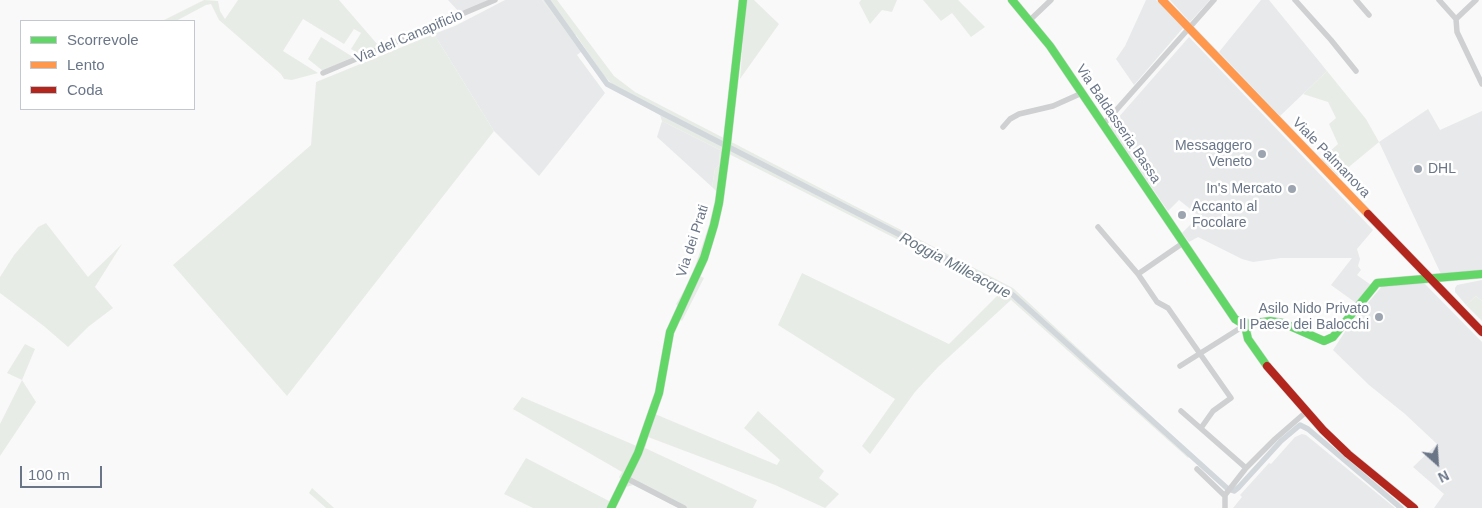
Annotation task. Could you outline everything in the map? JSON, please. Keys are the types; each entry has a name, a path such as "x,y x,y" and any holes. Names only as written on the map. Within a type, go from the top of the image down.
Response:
{"street":[{"name":"Via del Canapificio","path":"323,74 495,0"},
{"name":"Via dei Prati","path":"611,508 638,453 659,392 670,332 704,258 719,203 743,0"},
{"name":"Via Baldasseria Bassa","path":"1012,0 1050,46 1183,243 1236,319 1245,326 1246,336 1254,348 1306,412 1348,454 1414,508"},
{"path":"1030,20 1051,0"},
{"name":"Viale Palmanova","path":"1162,0 1482,332"},
{"path":"1103,125 1214,0"},
{"path":"1295,0 1356,71"},
{"path":"1356,0 1369,15"},
{"path":"1439,0 1456,19 1457,32 1482,84"},
{"path":"1456,19 1476,0"},
{"path":"1003,126 1019,114 1053,106 1082,93"},
{"path":"1098,227 1138,274 1157,302 1168,308 1231,398 1213,411 1201,428"},
{"path":"1138,274 1183,243"},
{"path":"1180,366 1245,326 1277,321 1322,341 1328,341 1377,284 1482,274"},
{"path":"1181,411 1246,468"},
{"path":"1225,507 1226,494 1246,468 1275,438 1306,412"},
{"path":"1197,469 1226,494"},
{"path":"626,478 684,508"}],"shaded area":[{"path":"204,0 218,1 220,11 225,19 238,0 339,0 378,45 460,13 364,54 351,49 361,33 354,29 344,44 303,19 283,51 318,73 292,80 284,79 281,74 219,20 211,4 178,20 164,20"},
{"path":"448,0 489,0 460,13"},
{"path":"505,0 542,0 582,51 577,55 605,93 539,176 494,131 434,34 455,26"},
{"path":"542,0 557,0 614,76 635,92 1013,288 1192,454 1188,458 1011,300 938,367 915,392 870,454 862,446 895,399 778,325 802,273 949,344 1001,292 729,154 707,254 700,276 704,278 682,321 679,318 672,334 679,307 676,304 690,281 709,225 717,192 712,187 715,169 719,165 720,150 662,121 660,115 610,87 612,84 604,76 576,35 571,39"},
{"path":"746,0 754,0 779,24 740,79"},
{"path":"861,0 897,0 892,12 882,10 870,24 859,3"},
{"path":"923,0 958,0 985,27 971,37 952,13 941,21"},
{"path":"1146,0 1156,0 1183,28 1134,85 1116,59 1125,46"},
{"path":"1170,0 1210,0 1190,22"},
{"path":"1261,0 1269,0 1327,71 1280,116 1219,52"},
{"path":"434,34 494,131 287,396 173,265 311,145 316,82"},
{"path":"321,37 353,57 323,71 308,59"},
{"path":"1189,37 1373,230 1357,249 1360,259 1358,266 1361,270 1357,275 1371,285 1356,303 1331,285 1352,258 1281,258 1253,262 1242,259 1198,237 1189,242 1182,233 1199,216 1179,200 1168,211 1110,127"},
{"path":"1327,71 1366,119 1379,142 1338,176 1321,159 1338,144 1329,124 1336,118 1328,102 1303,94"},
{"path":"1428,109 1440,130 1482,111 1482,270 1441,274 1379,142"},
{"path":"662,121 720,150 719,165 715,169 712,187 657,137"},
{"path":"46,223 88,277 122,244 95,287 113,308 88,327 68,347 0,293 0,277 14,255 38,227"},
{"path":"1482,280 1482,301 1476,296 1466,305 1455,292 1455,288 1457,285"},
{"path":"1423,282 1482,342 1482,508 1434,508 1444,494 1413,467 1437,444 1405,414 1369,385 1333,350 1350,324 1383,285"},
{"path":"1476,296 1482,301 1482,321 1466,305"},
{"path":"672,334 664,381 655,414 777,465 780,460 744,428 758,411 824,471 819,478 839,494 825,508 775,485 648,437 645,448 757,500 753,508 679,508 633,485 626,487 615,508 533,508 504,494 526,458 611,502 621,480 619,477 622,472 513,409 522,397 639,447 658,388"},
{"path":"25,344 35,349 22,380 7,373"},
{"path":"22,380 36,402 0,456 0,424"},
{"path":"1302,434 1306,435 1395,508 1233,508 1242,497 1240,495 1269,463 1271,464 1295,437"},
{"path":"312,488 334,508 326,508 309,493"}],"waterway":[{"name":"Roggia Milleacque","path":"547,0 607,84 990,281 1013,295 1228,489 1234,491 1239,487 1281,441 1300,425 1308,429 1401,508"}],"traffic: fast":[{"path":"611,508 638,453 659,393 670,332 704,258 714,225 727,143 743,0"},
{"path":"1012,0 1050,46 1235,319 1243,324 1245,322 1249,324 1249,328 1246,330 1248,339 1267,366"},
{"path":"1249,324 1270,321 1283,323 1324,341 1333,337 1377,283 1482,274"}],"traffic: slow":[{"path":"1162,0 1368,214"}],"traffic: jam":[{"path":"1368,214 1482,332"},
{"path":"1267,366 1323,430 1348,454 1414,508"}],"place":[{"name":"Messaggero Veneto","path":"1262,154"},
{"name":"DHL","path":"1418,169"},
{"name":"In's Mercato","path":"1292,189"},
{"name":"Accanto al Focolare","path":"1182,215"},
{"name":"Asilo Nido Privato Il Paese dei Balocchi","path":"1379,317"}]}
